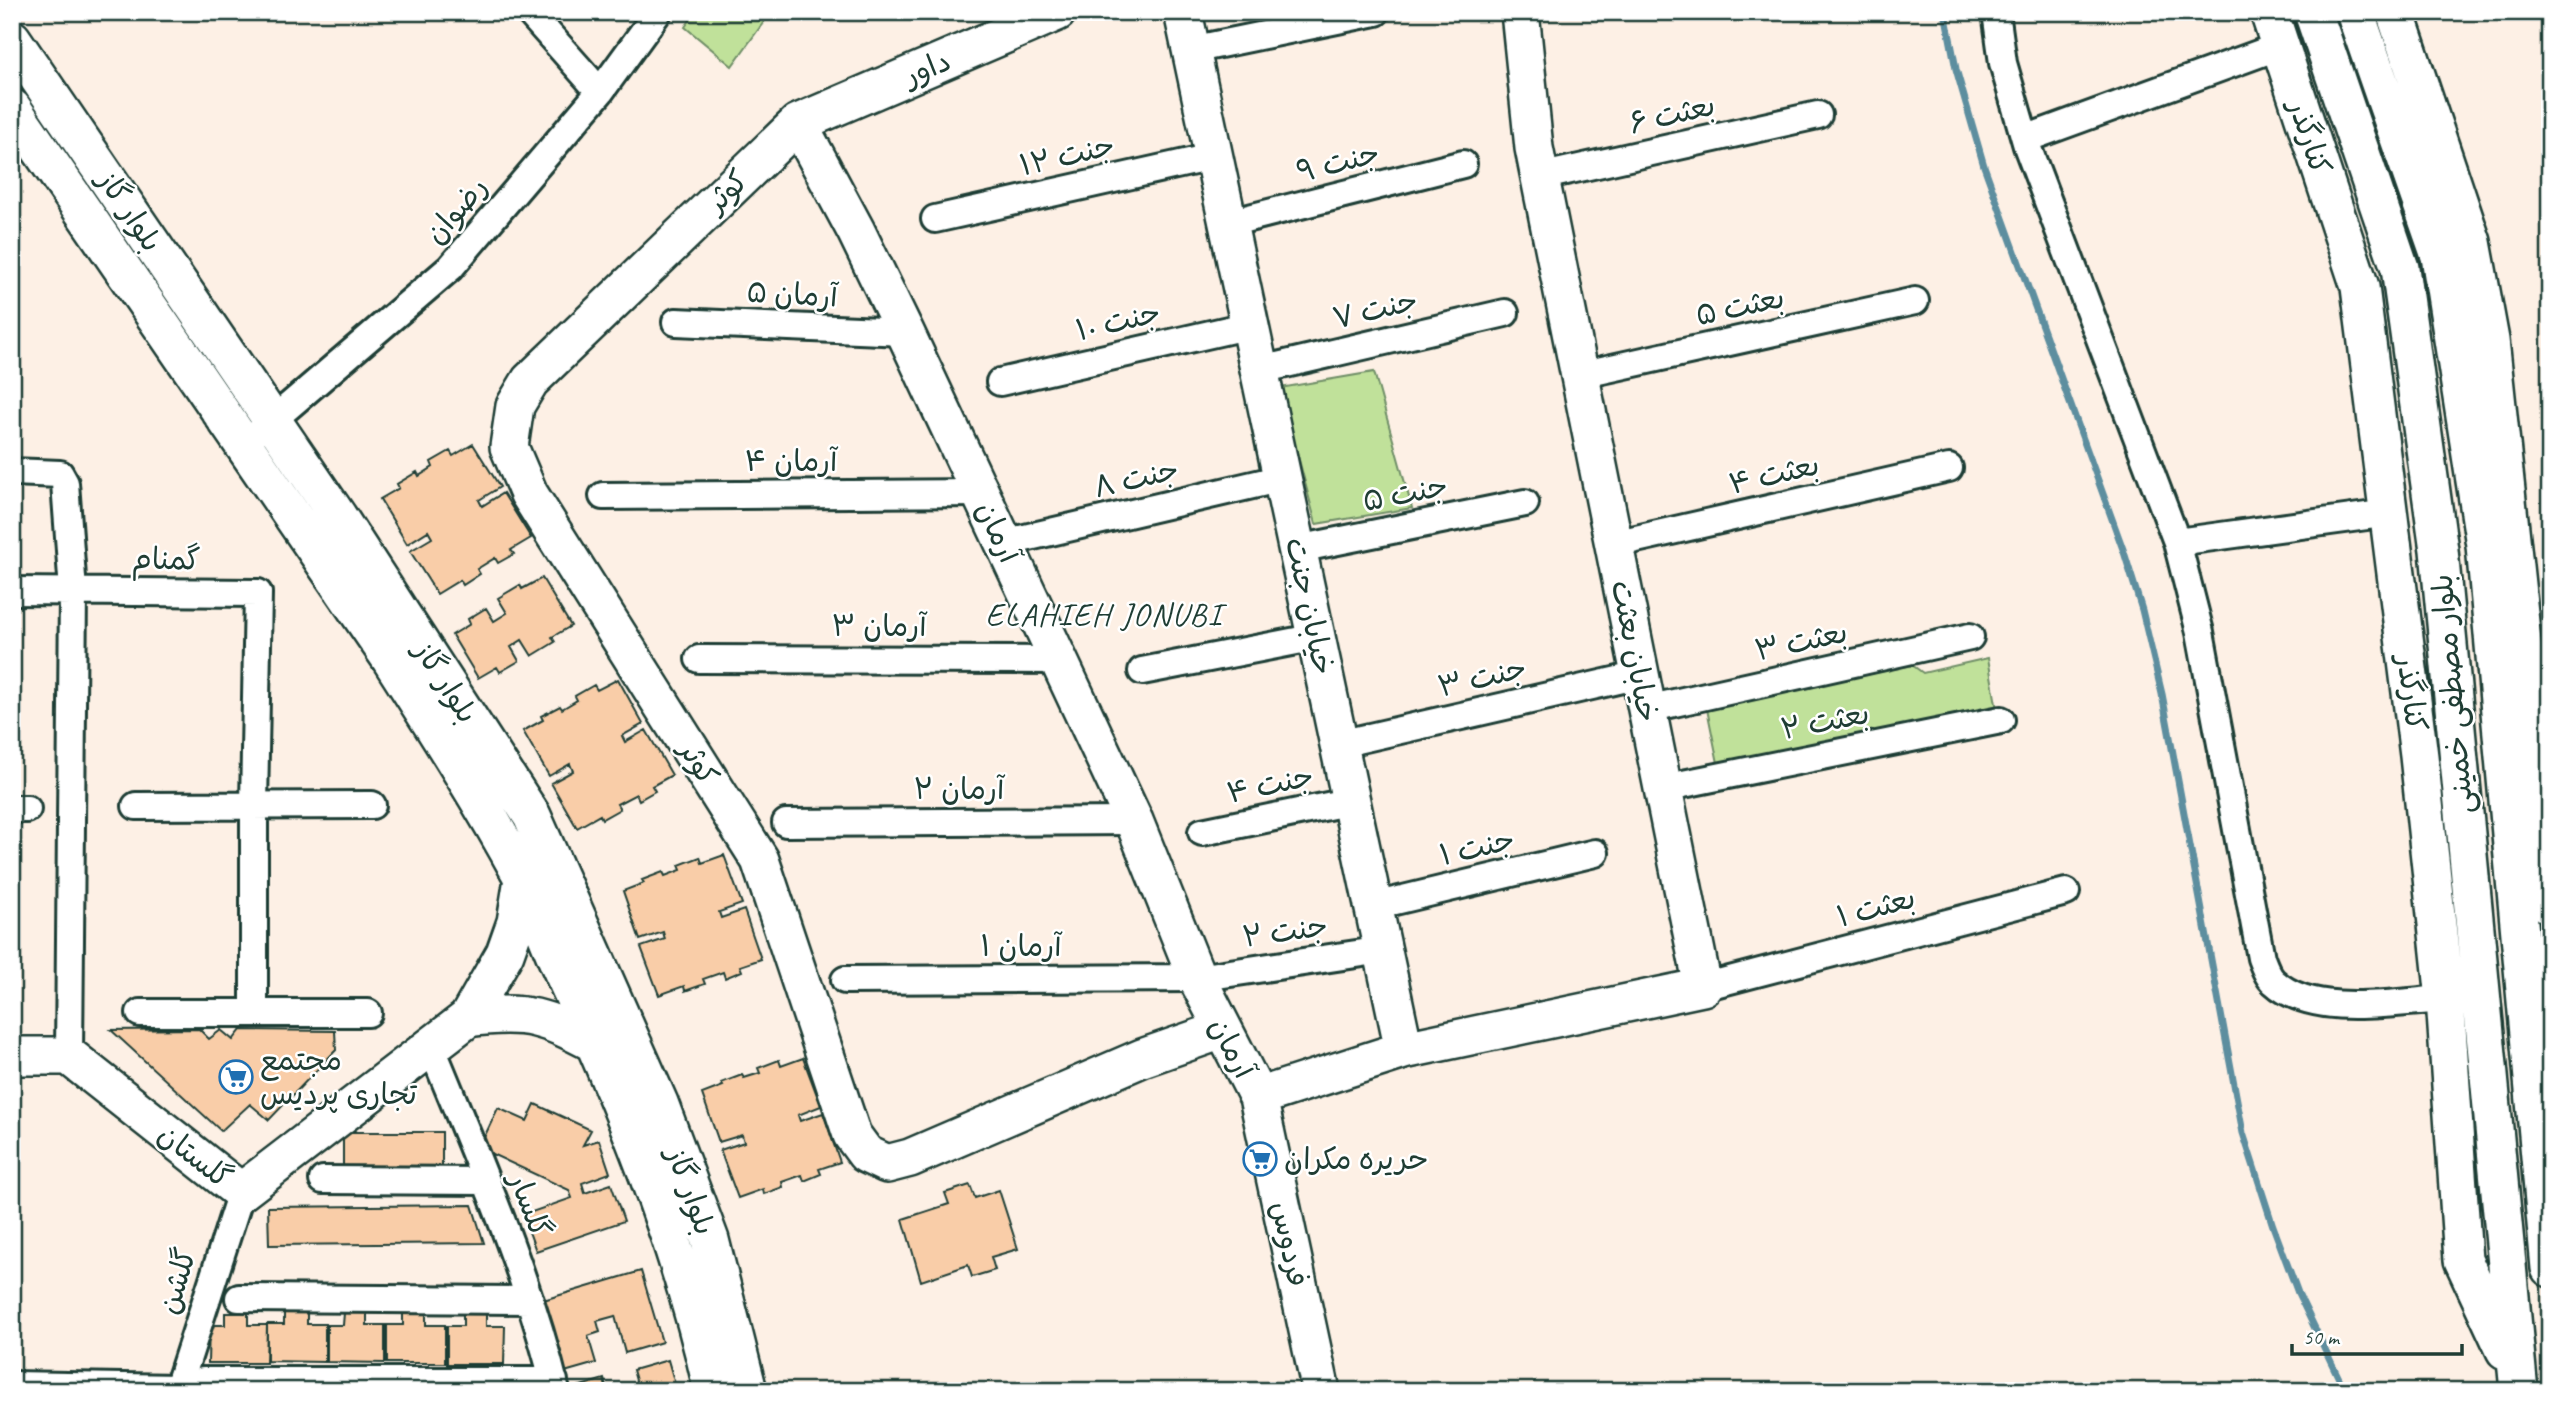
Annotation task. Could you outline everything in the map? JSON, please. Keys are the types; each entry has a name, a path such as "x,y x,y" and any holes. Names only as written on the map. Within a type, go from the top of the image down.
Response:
{"street":[{"path":"529,12 600,92"},
{"name":"رضوان","path":"243,442 274,421 450,268 600,92 658,12"},
{"name":"داور","path":"798,123 1057,12"},
{"name":"خیابان جنت","path":"1184,12 1212,157 1260,370 1404,1050"},
{"path":"1191,50 1376,12"},
{"name":"خیابان بعثت","path":"1520,12 1539,177 1703,988"},
{"path":"1996,12 2003,63 2025,139 2177,542 2200,632 2260,958 2272,981 2295,996 2326,1006 2445,999"},
{"name":"کنارگذر","path":"2269,12 2360,287 2420,756 2445,999 2463,1260 2518,1384"},
{"name":"بلوار مصطفی خمینی","path":"2313,12 2400,268 2439,550 2518,1384"},
{"name":"بلوار مصطفی خمینی","path":"2355,12 2440,256 2485,545 2550,1268"},
{"path":"2395,12 2472,242 2490,340 2550,905"},
{"name":"بلوار گاز","path":"12,39 274,421 400,610 532,816 659,1104 710,1240 748,1391"},
{"path":"2025,139 2280,46"},
{"name":"بلوار گاز","path":"12,108 243,442 447,746 523,878 596,1044 684,1275 713,1391"},
{"name":"بعثت ۶","path":"1539,177 1818,115"},
{"name":"آرمان","path":"798,123 856,231 905,332 1133,821 1197,978 1258,1097"},
{"name":"کوثر","path":"798,123 530,382 515,406 509,447 528,494 760,860 852,1135 866,1154 887,1164 910,1158 1142,1058 1222,1030"},
{"name":"جنت ۱۲","path":"935,219 1212,157"},
{"name":"جنت ۹","path":"1228,223 1463,164"},
{"name":"بعثت ۵","path":"1580,375 1915,301"},
{"name":"جنت ۷","path":"1260,370 1505,313"},
{"name":"آرمان ۵","path":"676,322 905,332"},
{"name":"جنت ۱۰","path":"1000,382 1250,325"},
{"name":"بعثت ۴","path":"1614,544 1949,468"},
{"path":"12,472 60,474 65,483 73,591 69,1056 12,1056"},
{"name":"جنت ۸","path":"1003,543 1283,478"},
{"name":"آرمان ۴","path":"603,496 980,493"},
{"name":"جنت ۵","path":"1298,549 1525,503"},
{"path":"2177,542 2389,513"},
{"name":"گمنام","path":"12,591 258,593 254,804"},
{"path":"1142,671 1317,638"},
{"name":"بعثت ۳","path":"1643,692 1970,638"},
{"name":"آرمان ۳","path":"699,659 1058,660"},
{"name":"جنت ۳","path":"1339,744 1643,692"},
{"name":"بعثت ۲","path":"1663,788 2001,720"},
{"name":"جنت ۴","path":"1202,832 1352,802"},
{"path":"254,804 254,1013"},
{"path":"136,806 372,805"},
{"name":"آرمان ۲","path":"786,823 1133,821"},
{"name":"جنت ۱","path":"1374,906 1595,853"},
{"name":"گلستان","path":"69,1056 241,1192 468,1018 505,953 516,922 523,878"},
{"name":"بعثت ۱","path":"1703,988 2066,892"},
{"name":"جنت ۲","path":"1197,978 1384,950"},
{"name":"آرمان ۱","path":"845,980 1197,978"},
{"path":"1258,1097 1404,1050 1703,988"},
{"path":"140,1013 368,1013"},
{"path":"468,1018 499,1014 530,1015 558,1024 596,1044"},
{"name":"گلسار","path":"431,1046 486,1181 530,1300 555,1386"},
{"name":"فردوس","path":"1258,1097 1321,1391"},
{"path":"323,1180 486,1181"},
{"name":"گلشن","path":"186,1387 241,1192"},
{"path":"239,1298 530,1300"},
{"path":"12,1385 555,1386"}],"green space":[{"path":"696,12 771,12 732,66 685,27"},
{"path":"1374,372 1412,508 1316,524 1280,388"},
{"path":"1988,658 1997,710 1719,768 1707,709 1912,665 1923,673"}],"building":[{"path":"473,444 500,487 479,500 482,506 503,493 531,538 511,550 514,554 498,563 495,558 477,569 480,574 463,585 460,580 437,594 410,551 432,538 428,531 407,544 380,499 399,488 397,484 417,472 419,476 433,467 431,462 450,451 453,456"},
{"path":"542,578 571,626 552,637 555,642 532,656 522,640 511,647 519,661 500,672 497,667 478,678 452,635 470,624 468,619 486,608 494,621 507,613 498,598 520,585 522,589"},
{"path":"618,679 643,724 622,736 625,742 646,730 672,775 652,786 655,791 639,800 636,794 617,804 620,809 602,819 600,815 577,828 551,783 573,771 570,764 549,776 523,731 543,720 541,716 560,706 562,709 577,700 575,696 594,685 597,690"},
{"path":"724,855 742,904 719,912 721,918 744,910 761,959 740,966 742,971 725,978 723,972 703,979 705,984 685,991 684,986 659,995 641,947 665,939 663,932 640,940 623,891 663,872 665,876 681,870 679,865 700,857 702,863"},
{"name":"مجتمع تجاری پردیس","path":"199,1029 209,1039 221,1030 233,1040 241,1030 335,1031 336,1050 269,1120 250,1104 221,1131 111,1030"},
{"path":"803,1058 821,1106 798,1115 800,1121 823,1113 840,1162 819,1169 821,1174 804,1181 802,1175 782,1182 783,1187 764,1194 763,1189 738,1198 720,1150 744,1142 742,1135 719,1142 702,1094 742,1075 744,1078 760,1073 758,1068 779,1060 781,1066"},
{"path":"535,1104 591,1130 583,1145 599,1140 610,1173 582,1183 585,1193 611,1184 624,1221 536,1251 523,1215 572,1198 569,1190 479,1148 498,1108 527,1121"},
{"path":"343,1132 442,1132 442,1172 343,1172"},
{"path":"970,1185 975,1198 999,1190 1018,1249 991,1257 995,1270 972,1277 968,1265 921,1281 903,1219 949,1204 945,1193"},
{"path":"472,1205 484,1243 269,1245 268,1207"},
{"path":"641,1271 662,1342 625,1353 615,1316 597,1321 600,1332 588,1336 596,1363 561,1373 540,1301"},
{"path":"284,1312 307,1312 307,1324 325,1324 325,1362 267,1361 267,1324 284,1324"},
{"path":"225,1313 248,1313 248,1325 267,1325 266,1363 208,1363 209,1325 225,1325"},
{"path":"344,1313 367,1313 367,1325 385,1325 385,1363 327,1362 327,1325 343,1325"},
{"path":"403,1313 426,1313 426,1325 445,1325 445,1363 387,1363 387,1325 403,1325"},
{"path":"463,1314 486,1314 486,1326 505,1326 504,1364 447,1364 447,1326 463,1326"},
{"path":"668,1360 677,1391 639,1391 633,1370"},
{"path":"604,1379 607,1391 567,1391 567,1390"}],"waterway":[{"path":"1945,12 1956,69 1984,166 2124,552 2142,610 2162,694 2243,1133 2298,1293 2345,1391"}],"place":[{"name":"مجتمع تجاری پردیس","path":"236,1077"},
{"name":"حریره مکران","path":"1260,1159"}],"district":[{"name":"ELAHIEH JONUBI","path":"1104,614"}]}
